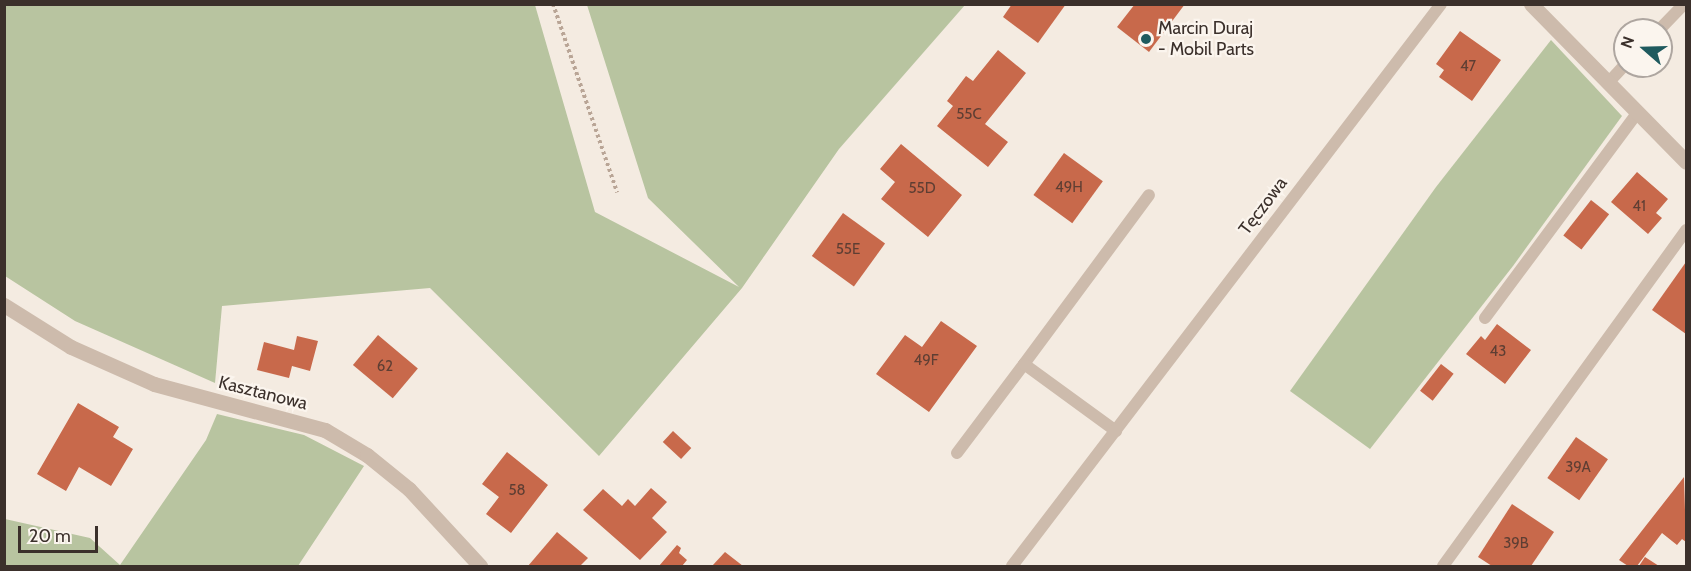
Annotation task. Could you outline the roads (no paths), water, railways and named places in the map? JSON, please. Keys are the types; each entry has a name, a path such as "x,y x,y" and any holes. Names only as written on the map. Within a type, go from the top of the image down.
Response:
{"street":[{"path":"1531,4 1686,162"},
{"name":"Kasztanowa","path":"4,304 71,347 143,380 326,430 367,455 409,489 480,567"}],"lane":[{"name":"Tęczowa","path":"1012,567 1441,4"},
{"path":"1671,18 1684,4"},
{"path":"1608,83 1613,78"},
{"path":"1485,318 1637,113"},
{"path":"957,453 1149,195"},
{"path":"1443,567 1686,230"},
{"path":"1024,364 1116,431"}],"place":[{"name":"Marcin Duraj - Mobil Parts","path":"1146,39"}]}
